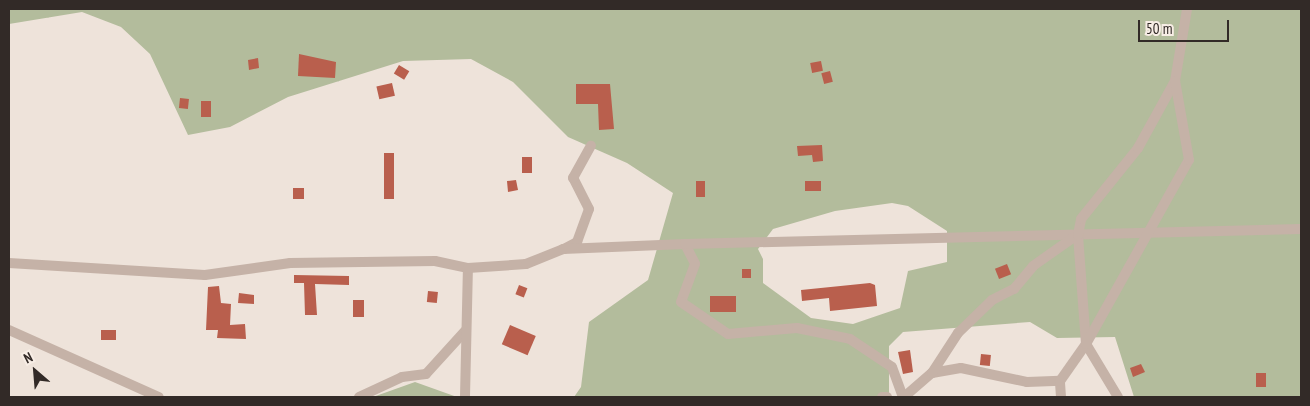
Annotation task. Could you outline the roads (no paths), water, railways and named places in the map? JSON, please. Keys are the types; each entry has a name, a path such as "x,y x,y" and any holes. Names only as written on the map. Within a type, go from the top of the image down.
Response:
{"street":[{"path":"1118,397 1086,344 1078,234 1081,219 1138,148 1175,81 1187,9"},
{"path":"1061,397 1060,381 1086,344 1151,232 1189,160 1175,81"},
{"path":"9,263 205,275 290,263 435,261 468,268 526,264 577,242 590,209 573,178 591,146"},
{"path":"563,249 686,244 1301,229"},
{"path":"686,244 695,264 681,302 728,334 797,328 850,339 892,367 904,397 932,373 958,333 992,300 1014,289 1033,266 1078,234"},
{"path":"465,397 465,331 468,268"},
{"path":"9,330 159,397"},
{"path":"359,397 402,377 426,374 465,331"},
{"path":"932,373 961,368 1027,382 1060,381"},
{"path":"882,397 887,397"}]}
